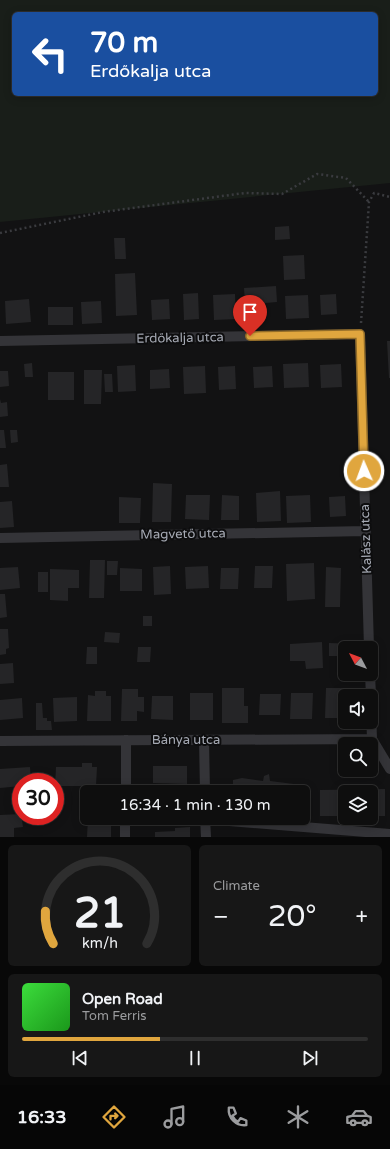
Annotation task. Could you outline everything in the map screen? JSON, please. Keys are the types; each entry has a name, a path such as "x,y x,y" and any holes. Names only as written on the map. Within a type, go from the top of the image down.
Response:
{"street":[{"name":"Erdőkalja utca","path":"0,342 360,334"},
{"name":"Kalász utca","path":"360,334 369,641"},
{"name":"Magvető utca","path":"0,538 366,531"},
{"name":"Bánya utca","path":"0,741 338,739"},
{"path":"126,740 126,785"},
{"path":"204,740 205,785"},
{"path":"378,749 390,769"},
{"path":"125,825 125,837"},
{"path":"205,825 206,837"},
{"path":"286,825 390,834"}],"path":[{"path":"0,233 102,212 245,193 282,194 317,174 346,178 370,202"},
{"path":"360,334 370,202 374,193 390,197"}],"shaded area":[{"path":"0,0 390,0 390,183 0,222"}],"building":[{"path":"289,226 290,239 275,240 275,227"},
{"path":"114,238 125,238 126,259 115,259"},
{"path":"304,255 305,279 284,280 283,256"},
{"path":"135,273 137,315 116,316 115,274"},
{"path":"276,286 277,302 265,303 266,317 246,318 244,288"},
{"path":"198,293 199,319 184,320 183,294"},
{"path":"235,294 236,319 214,320 213,295"},
{"path":"336,294 337,314 321,315 320,295"},
{"path":"308,295 309,318 286,319 285,296"},
{"path":"29,299 31,322 6,324 5,301"},
{"path":"169,299 170,319 152,320 151,300"},
{"path":"101,301 102,323 82,324 81,302"},
{"path":"48,307 73,307 73,325 48,325"},
{"path":"387,341 390,341 390,378 389,378"},
{"path":"32,363 33,377 25,377 24,364"},
{"path":"308,363 309,387 284,388 283,364"},
{"path":"341,364 342,387 321,388 320,365"},
{"path":"135,365 136,391 118,392 117,366"},
{"path":"205,366 206,393 184,394 183,367"},
{"path":"235,366 236,389 219,390 218,367"},
{"path":"272,366 273,387 254,388 253,367"},
{"path":"169,369 170,388 150,389 150,370"},
{"path":"84,370 102,370 101,404 84,404"},
{"path":"0,371 8,371 9,386 0,387"},
{"path":"48,372 74,372 74,400 48,400"},
{"path":"104,374 112,374 113,392 105,392"},
{"path":"0,399 1,403 7,402 8,416 0,417"},
{"path":"0,430 4,430 6,448 0,448"},
{"path":"10,430 17,430 18,442 11,443"},
{"path":"7,464 9,487 0,487 0,465"},
{"path":"153,483 172,484 171,522 152,522"},
{"path":"280,491 281,521 257,522 256,493"},
{"path":"186,495 210,495 209,520 185,519"},
{"path":"222,495 239,496 239,520 221,520"},
{"path":"310,495 311,522 287,523 286,496"},
{"path":"345,496 346,516 330,517 329,497"},
{"path":"119,497 141,498 140,523 119,523"},
{"path":"12,501 14,527 0,528 0,502"},
{"path":"90,560 105,560 104,598 89,598"},
{"path":"107,561 118,561 117,575 107,575"},
{"path":"314,563 315,599 287,601 286,564"},
{"path":"170,566 171,594 154,595 153,567"},
{"path":"208,566 209,588 186,589 185,567"},
{"path":"255,566 273,566 272,588 254,588"},
{"path":"18,567 20,588 0,590 0,568"},
{"path":"326,567 341,568 340,607 325,607"},
{"path":"120,568 142,569 142,591 120,591"},
{"path":"221,568 239,568 238,589 220,589"},
{"path":"50,569 79,570 79,588 68,588 68,601 50,600"},
{"path":"38,572 48,572 48,592 38,592"},
{"path":"0,594 5,594 7,617 0,618"},
{"path":"143,616 152,616 152,626 143,626"},
{"path":"0,629 8,629 9,648 6,649 6,654 0,655"},
{"path":"105,632 120,633 119,643 104,642"},
{"path":"322,642 323,668 306,669 305,661 290,661 290,644"},
{"path":"329,643 338,643 338,656 329,656"},
{"path":"87,647 97,647 97,664 86,664"},
{"path":"138,647 151,647 150,662 137,662"},
{"path":"13,663 14,683 0,684 0,664"},
{"path":"222,688 244,688 244,706 248,706 248,723 222,723"},
{"path":"326,688 346,688 338,689 338,718 325,718"},
{"path":"122,689 138,689 138,697 144,697 144,712 137,711 137,721 121,721"},
{"path":"95,691 106,691 106,696 111,696 111,721 87,721 88,695 95,696"},
{"path":"190,693 213,693 213,720 190,720"},
{"path":"291,693 313,693 312,719 290,719"},
{"path":"260,694 281,694 280,715 259,715"},
{"path":"152,696 173,696 173,720 151,719"},
{"path":"77,697 77,721 54,722 53,698"},
{"path":"22,698 23,718 0,720 0,700"},
{"path":"36,703 42,703 43,718 47,718 47,721 51,721 52,730 36,730"},
{"path":"82,763 92,763 92,767 97,767 96,785 64,786 64,773 56,773 56,767 82,767"},
{"path":"153,766 187,766 187,784 153,783"},
{"path":"30,767 30,773 12,773 12,787 0,788 0,769"},
{"path":"269,774 270,781 302,785 233,785 233,780 242,778 263,781 264,776"},
{"path":"378,789 385,789 385,816 378,816"},
{"path":"320,790 338,790 338,816 320,816"},
{"path":"12,814 12,825 23,825 23,827 14,828 14,837 0,837 0,815"},
{"path":"88,825 111,825 111,837 87,837"},
{"path":"190,827 190,837 155,837 155,832 175,831 175,828"}],"route":[{"path":"250,336 360,334 364,471"}]}
